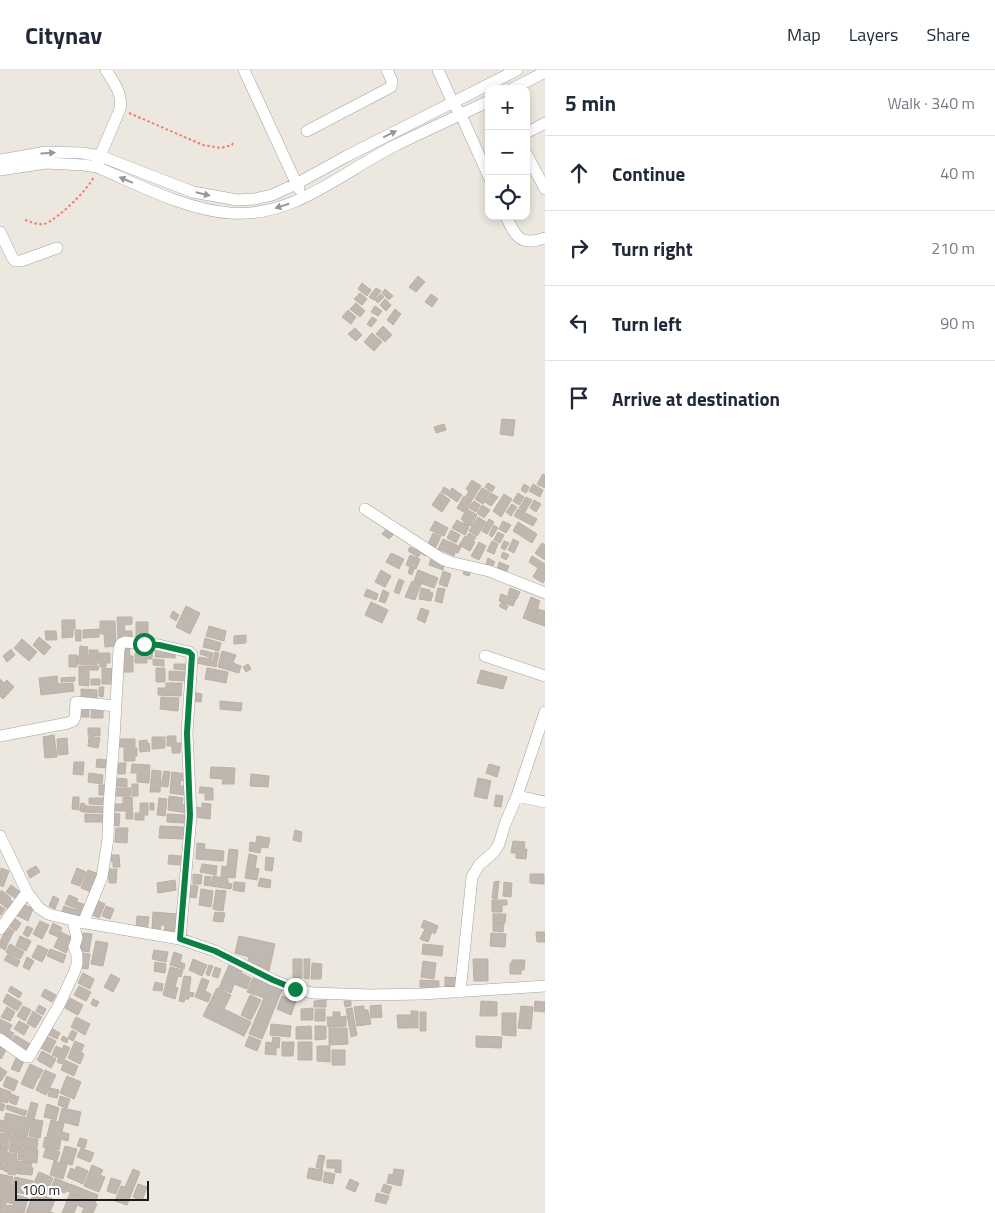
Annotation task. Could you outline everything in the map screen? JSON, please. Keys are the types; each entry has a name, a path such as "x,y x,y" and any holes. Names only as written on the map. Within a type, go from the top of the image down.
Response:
{"street":[{"path":"98,162 120,110 121,103 121,96 106,70"},
{"path":"244,70 304,198"},
{"path":"308,131 392,87 392,81 387,70"},
{"path":"438,70 488,175"},
{"path":"0,170 46,163 84,165 98,162 193,192 237,200 255,199 272,195 296,184 347,156 517,70"},
{"path":"520,85 545,72"},
{"path":"0,160 46,152 82,153 188,205 228,213 246,214 280,208 304,198 395,146 485,102"},
{"path":"530,131 545,124"},
{"path":"530,161 545,189"},
{"path":"508,220 514,233 521,239 534,242 545,238"},
{"path":"0,232 15,261 21,261 57,248"},
{"path":"366,509 442,559 489,571 545,593"},
{"path":"0,1039 24,1056 29,1057 59,1005 77,964 77,955 74,948 78,922 102,877 108,839 119,649 121,644 125,642 159,645 191,653 187,733 190,816 180,939"},
{"path":"485,656 545,676"},
{"path":"0,736 74,721 76,702 116,706"},
{"path":"460,992 472,877 479,865 494,852 499,844 542,730 545,712"},
{"path":"517,796 545,802"},
{"path":"0,836 26,892 39,908 48,914 78,922 180,939 215,951 286,986 304,992 370,995 422,994 545,986"},
{"path":"0,929 26,892"}],"path":[{"path":"120,110 203,145 221,148 232,145 234,141"},
{"path":"25,220 45,224 66,210 92,182 98,162"}],"building":[{"path":"418,276 425,282 416,292 409,287"},
{"path":"362,283 371,290 367,296 358,289"},
{"path":"376,288 381,291 374,300 369,297"},
{"path":"385,289 393,296 389,300 382,293"},
{"path":"360,293 367,299 362,305 354,299"},
{"path":"381,294 384,297 378,303 375,300"},
{"path":"431,294 438,299 432,307 425,302"},
{"path":"385,299 391,305 386,311 380,305"},
{"path":"356,303 365,311 360,317 350,309"},
{"path":"375,306 382,311 378,316 371,312"},
{"path":"395,309 401,314 393,325 387,320"},
{"path":"348,310 356,317 351,324 342,317"},
{"path":"372,317 377,320 371,327 367,324"},
{"path":"383,326 392,335 385,342 376,334"},
{"path":"355,328 362,335 356,341 348,334"},
{"path":"372,333 382,342 374,351 364,342"},
{"path":"502,419 515,420 513,436 500,434"},
{"path":"444,424 446,430 436,433 434,427"},
{"path":"543,474 545,475 545,488 537,484"},
{"path":"472,480 481,486 472,500 466,496 469,491 466,489"},
{"path":"488,483 495,487 492,492 485,487"},
{"path":"524,484 529,487 526,493 521,490"},
{"path":"533,484 543,490 540,497 529,491"},
{"path":"444,487 449,490 446,495 441,492"},
{"path":"452,488 462,495 457,502 447,495"},
{"path":"482,488 490,492 483,504 475,499"},
{"path":"440,493 450,500 442,512 432,505"},
{"path":"491,493 498,497 491,506 485,502"},
{"path":"518,493 524,497 519,505 513,501"},
{"path":"504,494 512,499 501,517 493,511"},
{"path":"464,496 472,501 465,513 457,508"},
{"path":"526,497 532,500 525,512 519,508"},
{"path":"534,500 541,504 536,512 530,508"},
{"path":"474,501 480,505 476,512 469,508"},
{"path":"512,504 517,507 511,516 506,512"},
{"path":"482,505 490,510 484,518 477,513"},
{"path":"467,509 477,515 471,526 463,523 464,521 461,519"},
{"path":"518,509 537,519 533,526 514,516"},
{"path":"478,517 486,522 477,536 469,531"},
{"path":"489,519 494,522 487,534 482,531"},
{"path":"457,520 469,527 465,535 452,528"},
{"path":"435,521 448,528 444,536 430,530"},
{"path":"503,521 511,525 506,533 499,529"},
{"path":"518,522 537,534 532,543 513,531"},
{"path":"494,525 498,528 492,537 489,535"},
{"path":"388,527 395,533 389,539 382,534"},
{"path":"451,530 460,535 456,543 447,538"},
{"path":"498,532 504,535 500,543 494,540"},
{"path":"433,533 441,536 436,547 428,544"},
{"path":"469,533 476,537 474,540 467,536"},
{"path":"465,536 475,542 470,551 459,545"},
{"path":"443,539 461,547 458,553 455,552 454,556 438,549"},
{"path":"513,539 519,542 514,553 508,550"},
{"path":"492,541 498,544 494,554 487,551"},
{"path":"504,541 509,543 505,550 501,548"},
{"path":"479,542 486,546 479,560 471,556"},
{"path":"542,543 545,545 545,560 535,553"},
{"path":"418,546 427,552 425,556 421,553 418,557 408,551 410,547 416,550"},
{"path":"503,552 509,555 506,560 501,557"},
{"path":"391,553 404,559 399,569 386,562"},
{"path":"410,555 420,559 416,569 406,565"},
{"path":"432,555 445,562 443,570 429,565"},
{"path":"532,556 545,564 545,580 543,583 533,577 538,568 529,562"},
{"path":"488,558 495,562 492,567 486,564"},
{"path":"499,562 509,566 506,573 497,570"},
{"path":"410,567 414,569 412,575 408,573"},
{"path":"465,569 471,571 469,576 463,574"},
{"path":"381,570 391,576 385,587 375,582"},
{"path":"418,570 438,578 434,588 414,581"},
{"path":"443,571 451,574 447,587 439,584"},
{"path":"399,579 404,581 399,594 394,592"},
{"path":"412,581 421,584 415,600 405,597"},
{"path":"421,588 430,590 433,593 431,601 419,599"},
{"path":"438,588 445,589 442,603 435,601"},
{"path":"510,588 520,592 517,599 508,595"},
{"path":"367,589 378,594 376,600 364,596"},
{"path":"383,590 389,593 385,603 379,601"},
{"path":"501,594 516,599 513,606 499,601"},
{"path":"531,597 540,601 533,622 523,618"},
{"path":"371,602 388,610 382,623 365,615"},
{"path":"502,602 508,606 506,610 499,606"},
{"path":"186,606 200,613 190,634 176,627"},
{"path":"421,608 429,611 425,623 417,619"},
{"path":"538,609 545,611 545,626 533,622"},
{"path":"173,611 179,615 176,621 170,617"},
{"path":"117,617 132,617 132,624 124,625 125,631 132,631 132,639 118,639"},
{"path":"62,620 75,620 73,637 62,638"},
{"path":"100,621 115,621 116,646 105,647 104,634 100,634"},
{"path":"136,622 148,622 148,640 136,640"},
{"path":"209,626 226,631 224,641 206,636"},
{"path":"99,629 99,637 83,638 83,630"},
{"path":"75,630 81,630 81,641 76,641"},
{"path":"45,631 56,631 57,640 46,640"},
{"path":"246,635 246,643 234,644 234,636"},
{"path":"39,637 51,647 44,655 33,645"},
{"path":"205,638 221,643 219,651 203,647"},
{"path":"22,639 37,652 29,661 14,648"},
{"path":"136,642 153,643 152,659 148,659 149,650 136,649"},
{"path":"120,645 129,645 130,656 133,656 133,672 120,672"},
{"path":"156,645 176,646 175,658 155,657"},
{"path":"80,646 88,647 87,656 89,656 89,650 98,650 97,665 77,664"},
{"path":"11,649 15,655 7,662 3,656"},
{"path":"201,650 213,653 212,658 200,654"},
{"path":"222,651 236,655 233,663 241,666 239,673 218,667"},
{"path":"215,652 219,653 216,667 212,666"},
{"path":"98,653 110,653 110,663 106,663 106,667 100,667"},
{"path":"135,653 147,653 147,663 135,663"},
{"path":"69,655 77,655 77,667 69,667"},
{"path":"199,657 212,659 211,666 197,663"},
{"path":"153,659 164,660 164,666 153,665"},
{"path":"174,664 185,664 185,670 174,669"},
{"path":"248,664 251,669 246,672 243,667"},
{"path":"79,666 99,666 98,670 89,670 89,686 79,685"},
{"path":"102,668 115,669 115,684 102,684"},
{"path":"156,668 165,668 165,682 156,682"},
{"path":"207,668 228,672 226,683 205,679"},
{"path":"481,670 507,677 503,689 477,683"},
{"path":"169,671 186,672 186,681 169,680"},
{"path":"57,676 58,684 73,683 74,691 41,695 39,678"},
{"path":"75,677 75,681 61,682 61,678"},
{"path":"0,679 4,683 7,680 14,687 3,699 0,696"},
{"path":"91,679 100,679 100,685 91,685"},
{"path":"166,683 182,683 181,696 158,695 158,688 166,688"},
{"path":"99,687 104,687 103,697 99,696"},
{"path":"81,689 97,690 97,698 94,697 94,700 86,700 86,697 81,697"},
{"path":"192,692 202,694 201,702 191,701"},
{"path":"161,697 179,698 178,711 160,709"},
{"path":"220,701 242,703 241,711 220,709"},
{"path":"92,706 103,706 103,718 91,718"},
{"path":"80,708 89,709 89,717 79,717"},
{"path":"88,728 100,728 100,736 88,735"},
{"path":"54,735 57,757 45,758 43,737"},
{"path":"89,736 100,738 98,748 88,746"},
{"path":"167,736 176,736 176,743 181,743 180,753 172,753 172,746 167,746"},
{"path":"152,737 165,737 165,748 152,749"},
{"path":"67,738 68,754 58,755 57,739"},
{"path":"117,739 135,739 137,756 135,756 135,761 124,761 124,747 117,747"},
{"path":"147,740 150,751 140,752 139,741"},
{"path":"97,759 107,760 107,768 96,767"},
{"path":"74,762 84,762 83,775 73,774"},
{"path":"119,763 126,763 125,774 118,774"},
{"path":"132,764 150,765 149,783 137,782 137,773 131,773"},
{"path":"489,764 500,767 497,777 486,773"},
{"path":"211,767 235,768 234,784 222,784 223,779 210,778"},
{"path":"152,770 161,771 160,792 150,792"},
{"path":"164,771 170,772 168,787 161,786"},
{"path":"172,772 186,774 185,781 181,780 180,786 185,786 184,795 170,793"},
{"path":"89,773 103,775 102,784 88,782"},
{"path":"251,774 269,776 268,787 250,786"},
{"path":"115,778 127,779 127,787 115,786"},
{"path":"478,778 491,781 487,799 474,796"},
{"path":"132,784 138,784 138,796 132,796"},
{"path":"99,785 106,785 107,795 99,795"},
{"path":"200,787 213,788 213,800 205,800 205,793 199,793"},
{"path":"115,788 131,788 130,796 115,796"},
{"path":"496,795 503,796 501,807 494,806"},
{"path":"169,796 183,798 182,805 188,802 187,813 168,810"},
{"path":"73,797 79,797 79,810 72,809"},
{"path":"123,797 132,797 133,819 126,819 126,811 114,811 114,804 123,804"},
{"path":"89,798 105,798 105,805 89,804"},
{"path":"159,798 167,799 165,816 157,815"},
{"path":"81,803 85,804 84,812 80,811"},
{"path":"140,803 148,803 148,815 144,815 144,820 135,820 135,813 140,813"},
{"path":"150,803 154,803 154,810 150,810"},
{"path":"202,803 211,804 210,819 194,817 195,807 202,808"},
{"path":"85,806 104,807 104,813 84,812"},
{"path":"110,813 120,814 119,826 113,825"},
{"path":"85,814 104,815 104,822 85,822"},
{"path":"167,814 185,815 184,823 167,822"},
{"path":"160,826 184,827 184,839 159,838"},
{"path":"116,828 128,828 127,843 115,842"},
{"path":"295,830 302,832 301,842 293,840"},
{"path":"257,836 270,838 268,848 261,847 260,853 249,851 250,842 256,843"},
{"path":"513,841 525,842 524,849 527,849 526,859 516,858 516,853 511,853"},
{"path":"197,843 205,844 204,849 224,851 223,861 196,859"},
{"path":"229,849 238,850 235,878 221,877 222,866 227,867"},
{"path":"249,854 257,856 255,868 259,869 257,880 245,878"},
{"path":"111,855 119,855 120,867 113,867"},
{"path":"169,855 181,856 180,865 168,864"},
{"path":"266,857 274,858 272,871 265,870"},
{"path":"202,864 217,866 216,875 200,872"},
{"path":"36,866 40,872 30,878 27,871"},
{"path":"1,868 9,871 3,887 0,885"},
{"path":"77,868 86,872 80,886 71,883"},
{"path":"107,869 117,869 116,883 109,883"},
{"path":"88,870 99,874 91,892 81,888"},
{"path":"193,874 202,875 201,884 193,884"},
{"path":"530,874 544,874 544,884 530,883"},
{"path":"205,876 211,877 210,886 204,885"},
{"path":"213,876 228,879 228,883 232,884 231,889 211,886"},
{"path":"260,878 271,880 270,888 258,886"},
{"path":"175,880 176,890 158,893 157,883"},
{"path":"499,881 497,899 492,898 494,882"},
{"path":"234,882 245,883 244,892 233,890"},
{"path":"504,882 512,883 511,897 503,896"},
{"path":"11,885 23,894 18,900 6,892"},
{"path":"190,885 198,886 196,898 189,897"},
{"path":"201,889 213,891 211,907 199,905"},
{"path":"1,890 13,902 8,909 0,903"},
{"path":"216,890 226,891 223,911 213,909"},
{"path":"69,895 78,899 74,908 65,904"},
{"path":"53,896 59,899 55,909 49,906"},
{"path":"96,900 105,904 99,918 90,914"},
{"path":"492,900 507,900 507,905 502,905 502,912 492,912"},
{"path":"20,902 33,909 28,921 14,914"},
{"path":"77,902 86,905 80,921 61,915 64,906 75,910"},
{"path":"0,906 5,909 1,915 0,915"},
{"path":"106,906 114,909 110,919 102,916"},
{"path":"153,912 178,914 176,935 164,934 165,925 161,925 160,931 152,930"},
{"path":"215,912 225,913 223,922 213,921"},
{"path":"493,914 506,914 505,923 493,922"},
{"path":"137,916 149,917 147,930 136,928"},
{"path":"14,918 21,923 16,931 9,926"},
{"path":"424,920 438,926 435,934 432,932 428,942 420,939 425,929 421,927"},
{"path":"40,921 49,925 42,939 33,934"},
{"path":"53,923 62,928 58,937 49,933"},
{"path":"493,923 504,923 503,932 493,931"},
{"path":"27,926 33,929 28,937 23,934"},
{"path":"7,927 14,931 7,945 0,942"},
{"path":"61,932 73,938 66,953 54,947"},
{"path":"536,932 545,932 545,942 537,942"},
{"path":"83,933 92,934 89,952 76,950 77,943 82,944"},
{"path":"491,933 506,934 505,947 490,946"},
{"path":"20,936 31,941 26,951 16,946"},
{"path":"239,936 275,944 269,971 247,966 249,957 235,953"},
{"path":"96,941 108,943 103,966 91,964"},
{"path":"1,942 7,946 5,950 0,947"},
{"path":"10,944 24,952 20,959 6,952"},
{"path":"423,944 443,946 442,956 422,954"},
{"path":"38,945 48,950 42,962 32,957"},
{"path":"50,949 66,955 63,963 47,956"},
{"path":"154,950 168,952 166,962 152,959"},
{"path":"174,952 182,955 180,962 185,964 184,969 170,965"},
{"path":"83,953 90,954 88,969 81,968"},
{"path":"8,954 20,961 17,967 4,960"},
{"path":"27,957 34,961 29,970 23,967"},
{"path":"193,959 207,965 202,976 189,970"},
{"path":"293,959 302,959 302,978 293,978"},
{"path":"304,959 310,959 309,979 304,978"},
{"path":"473,959 488,959 488,981 474,981"},
{"path":"512,960 525,960 524,970 521,970 521,974 510,974 510,963 512,963"},
{"path":"423,961 436,963 434,979 421,977"},
{"path":"155,962 166,964 165,973 154,971"},
{"path":"312,963 322,964 321,979 311,979"},
{"path":"209,965 213,966 209,976 206,974"},
{"path":"229,965 242,970 241,973 251,978 247,989 234,984 231,993 219,988"},
{"path":"170,967 183,970 181,977 178,976 175,987 178,988 175,999 163,995"},
{"path":"215,967 221,969 218,978 212,976"},
{"path":"83,973 94,979 90,989 78,983"},
{"path":"111,974 120,979 113,992 104,987"},
{"path":"184,976 191,977 189,992 194,993 193,997 189,996 189,999 185,999 184,1002 179,1001"},
{"path":"445,977 458,978 457,988 445,987"},
{"path":"202,978 209,981 205,991 211,994 208,1002 195,997"},
{"path":"253,978 282,990 262,1039 249,1034 264,998 247,992"},
{"path":"420,980 439,981 439,988 420,987"},
{"path":"155,982 163,984 162,991 153,990"},
{"path":"11,986 22,993 19,998 8,991"},
{"path":"79,986 91,992 86,1001 74,995"},
{"path":"217,988 231,995 224,1009 251,1022 244,1036 203,1016"},
{"path":"45,989 56,995 52,1002 41,996"},
{"path":"7,994 22,1003 17,1011 3,1002"},
{"path":"250,995 261,1000 251,1020 241,1015"},
{"path":"282,996 296,1001 291,1015 277,1009"},
{"path":"70,998 83,1005 78,1015 65,1008"},
{"path":"93,999 99,1002 96,1007 91,1004"},
{"path":"326,1000 326,1007 314,1007 314,1001"},
{"path":"344,1001 351,1001 351,1006 345,1007"},
{"path":"481,1001 497,1002 497,1016 480,1016"},
{"path":"535,1001 545,1002 545,1012 534,1011"},
{"path":"39,1005 46,1009 43,1015 36,1011"},
{"path":"381,1005 382,1017 371,1018 370,1006"},
{"path":"23,1006 31,1010 25,1021 17,1016"},
{"path":"364,1006 364,1010 368,1010 371,1024 357,1026 354,1007"},
{"path":"521,1006 533,1007 531,1029 518,1028"},
{"path":"7,1007 15,1012 10,1021 1,1017"},
{"path":"313,1008 313,1020 301,1020 301,1009"},
{"path":"352,1008 357,1035 351,1037 346,1009"},
{"path":"315,1009 325,1009 325,1021 315,1021"},
{"path":"33,1011 42,1017 35,1028 27,1023"},
{"path":"411,1011 418,1011 418,1028 411,1028"},
{"path":"333,1012 340,1012 340,1017 346,1016 346,1026 328,1027 327,1017 333,1017"},
{"path":"420,1012 426,1012 426,1031 420,1031"},
{"path":"502,1013 516,1013 516,1036 502,1035"},
{"path":"397,1015 410,1015 410,1028 398,1028"},
{"path":"76,1017 90,1024 85,1035 71,1027"},
{"path":"0,1019 12,1025 9,1031 14,1033 10,1041 0,1036"},
{"path":"19,1021 29,1026 24,1035 14,1029"},
{"path":"271,1024 291,1026 290,1037 270,1035"},
{"path":"311,1026 312,1039 296,1039 296,1027"},
{"path":"315,1026 326,1026 326,1039 315,1040"},
{"path":"49,1027 60,1033 57,1039 45,1033"},
{"path":"329,1028 347,1028 348,1044 329,1045"},
{"path":"72,1030 77,1033 73,1041 68,1038"},
{"path":"15,1035 30,1044 25,1053 10,1044"},
{"path":"44,1035 56,1041 50,1053 38,1046"},
{"path":"63,1036 68,1039 67,1043 61,1040"},
{"path":"249,1036 261,1041 257,1051 245,1046"},
{"path":"476,1036 502,1037 501,1048 476,1047"},
{"path":"273,1037 280,1038 279,1048 276,1048 276,1055 265,1054 266,1042 272,1043"},
{"path":"75,1041 84,1045 81,1052 84,1054 80,1064 68,1058"},
{"path":"282,1042 294,1042 293,1056 282,1056"},
{"path":"298,1042 312,1042 312,1060 298,1060"},
{"path":"64,1045 70,1048 62,1064 57,1062 59,1058 52,1055 56,1046 62,1049"},
{"path":"0,1046 7,1049 1,1059 0,1058"},
{"path":"317,1046 330,1046 330,1062 317,1061"},
{"path":"332,1050 345,1050 345,1065 332,1065"},
{"path":"42,1051 56,1059 51,1068 37,1060"},
{"path":"17,1056 25,1059 19,1072 11,1069"},
{"path":"65,1060 78,1066 74,1076 61,1070"},
{"path":"30,1064 43,1070 33,1089 21,1084"},
{"path":"0,1067 7,1072 1,1081 0,1081"},
{"path":"45,1070 56,1075 46,1095 36,1090"},
{"path":"7,1076 18,1081 14,1091 3,1086"},
{"path":"67,1076 81,1082 74,1099 60,1093"},
{"path":"0,1088 11,1092 7,1103 0,1101"},
{"path":"50,1088 59,1090 57,1098 48,1096"},
{"path":"11,1094 19,1097 16,1105 9,1102"},
{"path":"60,1096 70,1099 67,1108 58,1105"},
{"path":"0,1102 5,1105 3,1111 0,1110"},
{"path":"31,1102 38,1104 34,1119 27,1117"},
{"path":"47,1104 59,1108 56,1120 44,1117"},
{"path":"7,1105 27,1111 25,1116 6,1109"},
{"path":"62,1108 81,1112 78,1126 59,1121"},
{"path":"6,1113 31,1119 27,1137 0,1131 0,1120 4,1121"},
{"path":"32,1119 43,1121 40,1138 29,1136"},
{"path":"51,1120 64,1123 62,1132 69,1134 68,1141 47,1136"},
{"path":"0,1133 11,1134 10,1141 0,1140"},
{"path":"12,1135 38,1139 37,1149 10,1145"},
{"path":"45,1137 61,1140 59,1150 43,1147"},
{"path":"80,1138 87,1140 85,1148 77,1146"},
{"path":"0,1141 9,1142 8,1149 0,1148"},
{"path":"10,1146 23,1148 21,1160 18,1160 19,1153 9,1151"},
{"path":"65,1146 77,1149 72,1165 60,1162"},
{"path":"0,1148 17,1154 16,1165 0,1162"},
{"path":"24,1148 38,1150 37,1163 22,1161"},
{"path":"46,1148 60,1152 57,1161 43,1157"},
{"path":"81,1148 94,1153 90,1162 77,1157"},
{"path":"319,1155 325,1156 322,1169 316,1167"},
{"path":"327,1160 341,1160 341,1173 335,1172 335,1168 327,1168"},
{"path":"17,1161 32,1163 32,1175 19,1174 20,1166 16,1165"},
{"path":"54,1161 67,1165 63,1179 50,1175"},
{"path":"0,1163 4,1164 3,1170 0,1169"},
{"path":"5,1164 19,1167 18,1174 8,1174 8,1172 4,1171"},
{"path":"92,1165 103,1170 100,1175 105,1177 99,1192 84,1186"},
{"path":"77,1166 88,1171 83,1184 67,1177 71,1168 75,1170"},
{"path":"309,1168 323,1170 321,1181 307,1178"},
{"path":"133,1169 140,1172 127,1205 115,1201 121,1186 125,1187"},
{"path":"394,1169 404,1170 401,1186 387,1183 389,1174 393,1175"},
{"path":"39,1172 53,1178 46,1195 34,1190 35,1185 33,1184"},
{"path":"325,1172 335,1174 333,1184 323,1182"},
{"path":"0,1174 13,1177 10,1192 15,1193 13,1204 6,1202 4,1213 0,1213"},
{"path":"15,1177 33,1181 29,1195 11,1191"},
{"path":"55,1178 69,1184 65,1193 51,1188"},
{"path":"111,1178 121,1181 116,1194 107,1191"},
{"path":"350,1179 359,1183 355,1192 346,1188"},
{"path":"70,1184 98,1195 95,1203 67,1191"},
{"path":"138,1184 147,1187 142,1201 133,1197"},
{"path":"384,1184 392,1187 389,1194 381,1191"},
{"path":"34,1192 55,1200 50,1212 54,1213 26,1213"},
{"path":"70,1193 97,1204 93,1213 82,1213 84,1208 77,1205 74,1213 62,1213"},
{"path":"377,1193 389,1196 386,1204 375,1201"},
{"path":"16,1195 28,1198 24,1213 5,1213 7,1205 13,1206"}],"route":[{"path":"144,644 159,645 189,652 192,655 187,733 190,816 180,939 215,951 295,989"}]}
